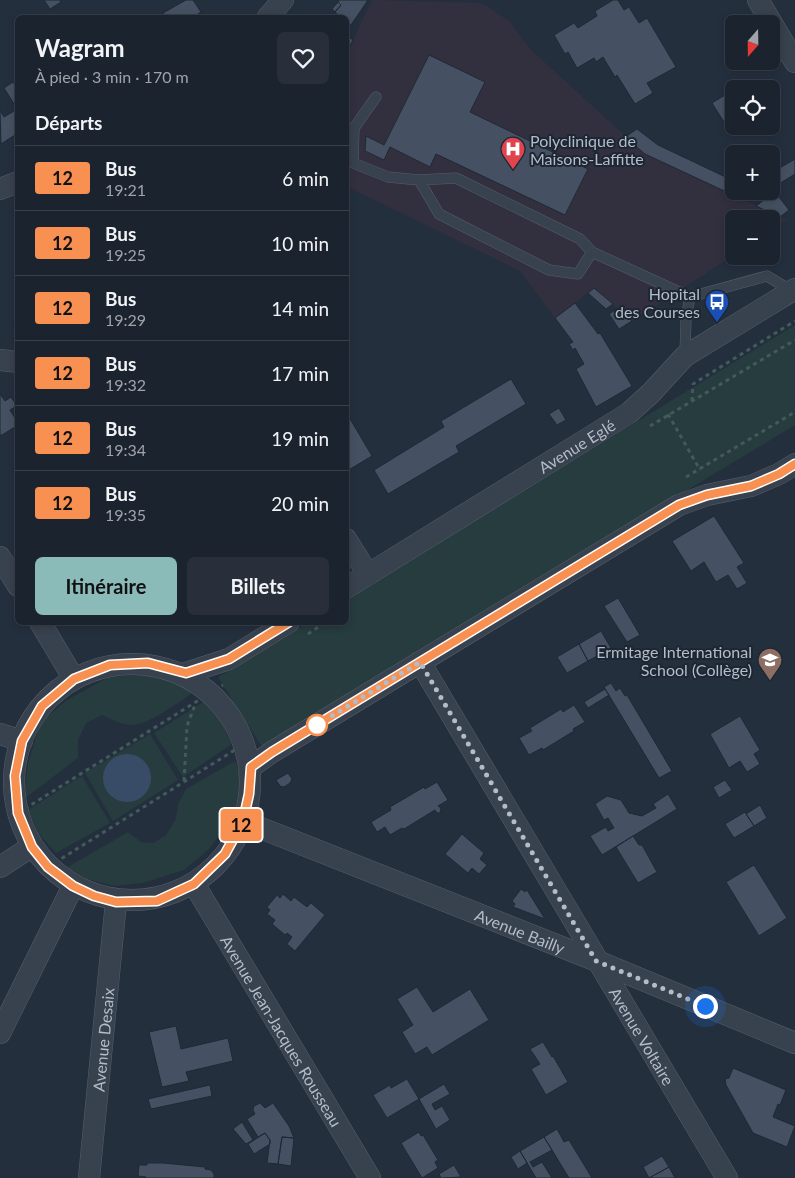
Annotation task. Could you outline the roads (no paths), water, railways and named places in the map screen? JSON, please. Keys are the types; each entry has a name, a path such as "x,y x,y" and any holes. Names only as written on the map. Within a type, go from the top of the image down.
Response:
{"street":[{"path":"270,15 283,0"},
{"path":"758,0 795,62"},
{"path":"0,188 15,183"},
{"name":"Avenue Eglé","path":"349,586 629,413 651,393 685,356 793,290"},
{"path":"0,360 15,362"},
{"path":"251,767 272,752 679,505 707,495 751,486 779,474 795,464"},
{"path":"349,544 368,574"},
{"path":"0,557 15,581"},
{"path":"42,625 74,679"},
{"path":"186,673 229,659 284,625"},
{"name":"Avenue Voltaire","path":"420,662 596,961 727,1178"},
{"path":"148,663 186,673 214,691 243,744 251,767 249,794 243,821 225,854 194,884 157,901 116,902 94,896 73,886 48,867 32,847 18,813 15,776 22,741 42,706 74,679 110,665 148,663"},
{"path":"0,734 22,741"},
{"name":"Avenue Bailly","path":"243,821 596,961 795,1043"},
{"path":"0,867 32,847"},
{"name":"Avenue Jean-Jacques Rousseau","path":"194,884 370,1178"},
{"path":"0,1033 73,886"},
{"name":"Avenue Desaix","path":"89,1178 116,902"}],"lane":[{"path":"376,97 354,128 353,163 388,178 419,180 456,178 580,239 592,252 690,297 767,276 793,290"},
{"path":"419,180 439,214 549,270 578,274 592,252"},
{"path":"685,356 686,318 690,297"}],"water":[{"path":"127,754 136,756 144,761 149,769 151,778 149,787 144,795 136,800 127,802 118,800 110,795 105,787 103,778 105,769 110,761 118,756"}],"place":[{"name":"Polyclinique de Maisons-Laffitte","path":"513,170"},
{"name":"Hopital des Courses","path":"717,323"},
{"name":"Ermitage International School (Collège)","path":"770,681"}]}
